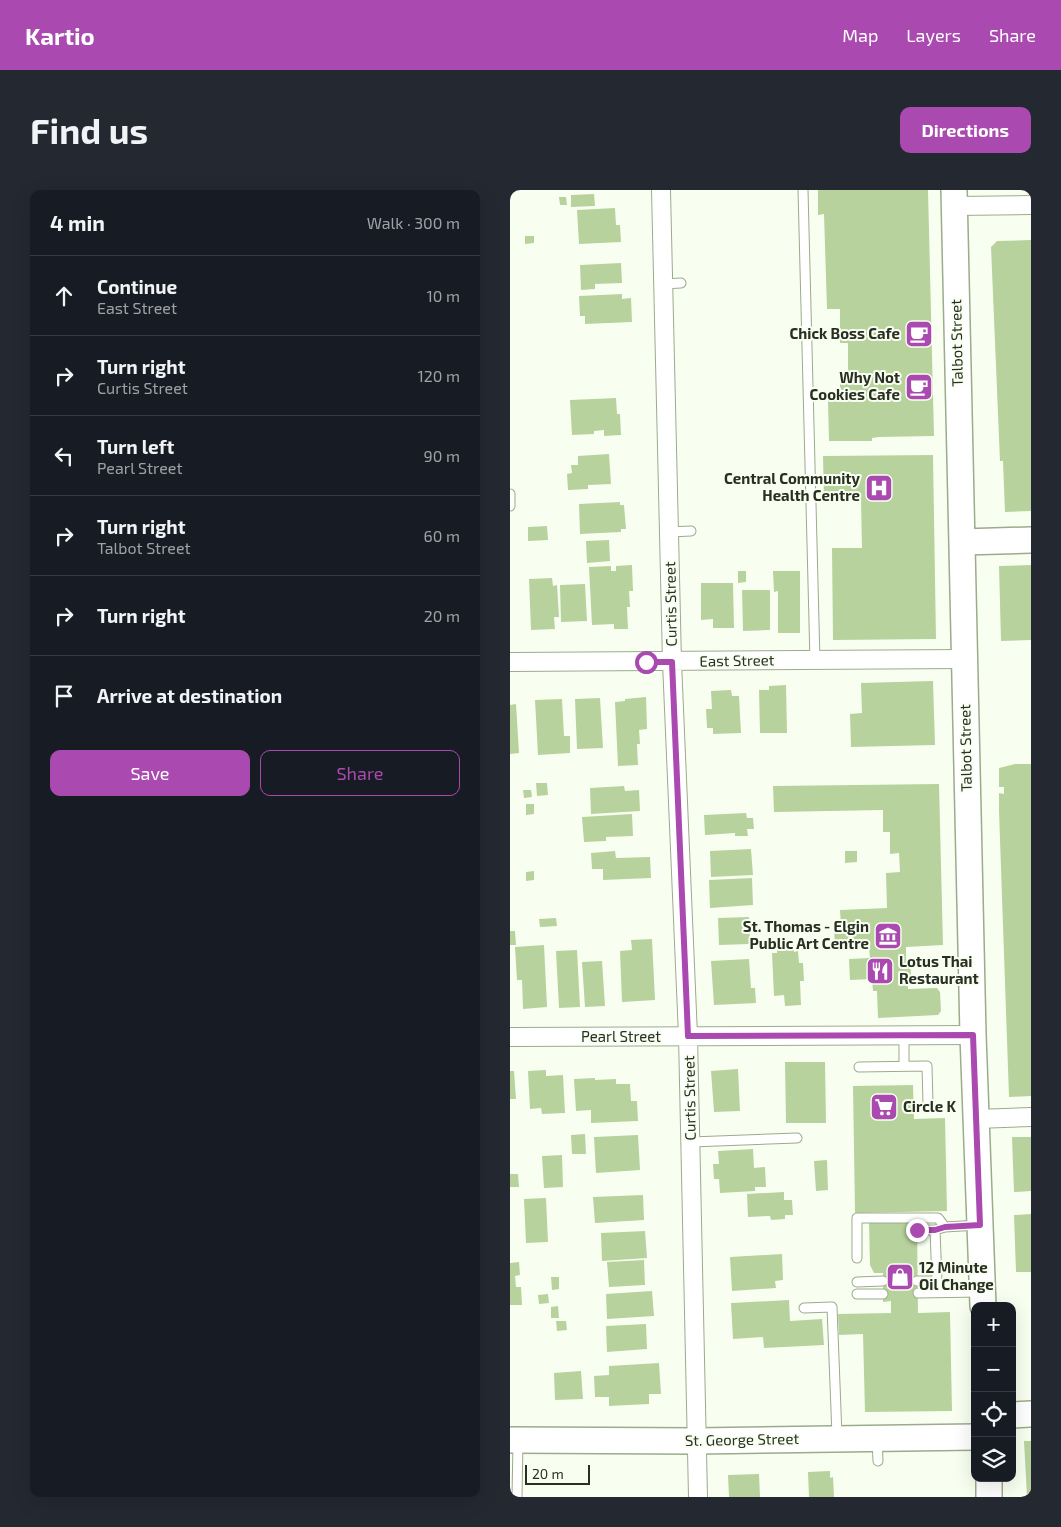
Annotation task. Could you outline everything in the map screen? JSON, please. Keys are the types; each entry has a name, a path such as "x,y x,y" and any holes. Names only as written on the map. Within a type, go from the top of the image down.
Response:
{"main road":[{"name":"Talbot Street","path":"955,198 973,1035 983,1299"},
{"path":"962,542 1031,540"},
{"path":"1016,1415 1031,1414"},
{"name":"St. George Street","path":"514,1440 697,1441 837,1439 877,1450 971,1438"},
{"path":"989,1482 989,1497"}],"street":[{"name":"Curtis Street","path":"661,190 672,662 688,1036 698,1497"},
{"path":"955,198 1031,205"},
{"name":"East Street","path":"510,662 964,659"},
{"name":"Pearl Street","path":"510,1037 688,1036 772,1039 973,1035"},
{"path":"976,1119 1031,1117"}],"lane":[{"path":"803,190 815,661"},
{"path":"663,284 681,283"},
{"path":"510,494 510,506"},
{"path":"669,532 691,531"},
{"path":"904,1036 904,1066"},
{"path":"859,1067 927,1066 928,1104"},
{"path":"691,1142 797,1138"},
{"path":"857,1258 857,1218 938,1218 945,1227"},
{"path":"917,1230 980,1225"},
{"path":"935,1230 937,1293"},
{"path":"857,1282 883,1281"},
{"path":"918,1281 937,1281"},
{"path":"918,1293 937,1293 983,1299"},
{"path":"857,1294 883,1294"},
{"path":"804,1308 832,1307 837,1439"},
{"path":"514,1440 517,1497"}],"building":[{"path":"818,190 928,190 934,436 879,437 872,438 872,441 829,441 828,400 840,400 840,375 848,375 848,343 840,343 840,309 827,309 824,214 818,215"},
{"path":"594,194 595,206 571,207 571,195"},
{"path":"559,197 566,197 567,205 560,205"},
{"path":"615,208 616,225 620,225 621,242 579,244 577,210"},
{"path":"525,236 534,236 534,243 525,244"},
{"path":"1031,240 1031,511 1005,512 1003,461 1000,461 991,247 997,241"},
{"path":"621,263 622,283 595,284 595,289 581,290 580,265"},
{"path":"622,294 622,299 631,298 632,322 585,324 585,316 580,316 579,296"},
{"path":"616,398 617,414 620,414 621,435 604,436 604,430 594,431 594,434 572,435 570,400"},
{"path":"609,454 611,484 588,485 588,489 568,490 567,474 572,473 571,465 578,465 578,456"},
{"path":"933,455 936,639 833,640 832,548 862,548 861,500 824,500 823,456"},
{"path":"620,502 620,505 624,505 626,529 621,529 621,532 580,534 579,504"},
{"path":"547,526 548,540 528,541 528,527"},
{"path":"609,540 610,561 587,563 586,541"},
{"path":"632,565 633,591 629,591 630,607 627,607 628,629 614,629 614,624 592,625 589,567 611,566 611,571 616,571 616,566"},
{"path":"1031,565 1031,640 1001,641 999,566"},
{"path":"738,571 746,571 746,582 738,583"},
{"path":"773,571 800,571 800,633 778,633 778,591 774,592"},
{"path":"552,578 553,586 557,585 559,617 554,617 555,629 531,630 529,579"},
{"path":"701,583 733,583 734,628 713,628 713,619 701,620"},
{"path":"585,584 587,621 561,622 560,585"},
{"path":"742,590 770,590 770,630 743,631"},
{"path":"933,681 935,745 851,747 850,714 862,713 861,683"},
{"path":"786,685 787,733 760,733 759,690 769,690 769,686"},
{"path":"731,690 732,696 739,696 741,733 713,734 713,728 707,728 706,709 712,709 711,691"},
{"path":"646,697 647,729 639,730 640,744 637,744 638,765 618,766 615,702"},
{"path":"600,698 603,748 577,749 575,699"},
{"path":"562,699 564,736 570,736 570,753 538,755 535,700"},
{"path":"516,704 519,753 510,754 510,705"},
{"path":"1015,764 1031,764 1031,1096 1009,1097 999,811 999,793 1004,794 1004,787 999,787 999,768"},
{"path":"536,783 547,783 548,795 537,796"},
{"path":"939,784 943,945 906,947 906,960 910,960 911,975 908,975 908,989 937,988 940,992 941,1011 938,1015 878,1018 877,991 873,991 872,979 850,980 849,959 870,958 869,948 835,950 834,926 841,926 840,910 887,908 886,873 900,872 899,853 890,854 890,832 883,832 883,810 774,812 773,786"},
{"path":"624,786 625,791 639,790 640,811 591,814 590,788"},
{"path":"523,790 531,790 532,797 524,798"},
{"path":"526,804 534,804 534,814 526,815"},
{"path":"746,813 747,818 753,818 754,829 747,829 748,836 735,836 735,833 705,835 704,815"},
{"path":"632,814 633,836 606,837 606,841 584,842 582,817"},
{"path":"751,849 753,875 711,877 710,851"},
{"path":"615,851 616,858 650,857 651,878 603,880 603,869 592,869 591,853"},
{"path":"845,851 857,851 857,862 845,863"},
{"path":"534,871 534,880 526,881 526,872"},
{"path":"752,878 753,905 710,908 709,880"},
{"path":"749,917 750,944 719,945 718,918"},
{"path":"556,918 557,926 540,927 539,919"},
{"path":"510,931 515,931 516,945 510,945"},
{"path":"652,939 655,1000 622,1002 620,951 632,950 631,940"},
{"path":"794,941 794,952 798,951 799,963 803,963 804,981 800,981 801,1005 785,1006 784,995 774,996 772,953 777,953 777,942"},
{"path":"544,945 547,1007 523,1009 522,980 517,980 515,947"},
{"path":"577,950 580,1007 559,1008 556,951"},
{"path":"749,959 751,988 755,988 756,1003 714,1005 711,961"},
{"path":"602,961 605,1006 585,1007 582,962"},
{"path":"785,1062 825,1062 826,1123 786,1123"},
{"path":"738,1069 740,1111 714,1112 711,1071"},
{"path":"546,1070 546,1076 563,1075 565,1113 542,1114 541,1108 530,1109 528,1071"},
{"path":"510,1071 514,1071 516,1099 510,1099"},
{"path":"595,1078 595,1080 616,1079 616,1084 630,1084 631,1101 637,1101 638,1121 591,1123 591,1110 576,1111 574,1079"},
{"path":"913,1085 914,1119 945,1118 947,1211 855,1213 853,1086"},
{"path":"585,1134 586,1154 572,1154 571,1135"},
{"path":"638,1135 640,1170 596,1173 594,1137"},
{"path":"1012,1137 1031,1137 1031,1191 1014,1192"},
{"path":"753,1149 754,1168 765,1167 766,1187 755,1187 755,1191 720,1193 719,1179 714,1179 713,1164 719,1164 718,1151"},
{"path":"562,1155 563,1187 544,1188 542,1156"},
{"path":"827,1160 828,1190 816,1191 814,1161"},
{"path":"510,1174 518,1174 519,1187 510,1187"},
{"path":"784,1192 784,1200 792,1200 793,1215 785,1215 785,1219 771,1220 770,1216 748,1217 747,1194"},
{"path":"643,1195 644,1220 595,1223 593,1197"},
{"path":"546,1198 548,1242 526,1243 524,1199"},
{"path":"1031,1214 1031,1272 1016,1272 1014,1215"},
{"path":"917,1222 918,1313 950,1312 952,1411 865,1412 863,1334 839,1335 838,1314 891,1313 891,1301 883,1302 883,1273 874,1273 870,1265 869,1223"},
{"path":"645,1231 647,1258 602,1261 601,1233"},
{"path":"782,1254 783,1280 775,1281 776,1288 732,1291 730,1257"},
{"path":"644,1260 645,1285 609,1287 607,1262"},
{"path":"519,1262 520,1275 515,1276 516,1287 521,1287 522,1305 510,1305 510,1263"},
{"path":"551,1277 559,1277 559,1289 552,1290"},
{"path":"652,1291 654,1316 607,1319 606,1294"},
{"path":"548,1294 549,1303 539,1304 538,1295"},
{"path":"789,1300 790,1321 822,1319 824,1345 764,1348 763,1337 733,1339 731,1303"},
{"path":"558,1306 559,1318 551,1318 551,1307"},
{"path":"556,1321 566,1321 567,1330 557,1331"},
{"path":"646,1324 647,1349 607,1352 606,1326"},
{"path":"659,1363 661,1394 649,1394 649,1404 609,1406 609,1397 595,1397 594,1376 609,1375 609,1366"},
{"path":"581,1371 583,1399 555,1400 554,1373"},
{"path":"1024,1441 1031,1441 1031,1497 1027,1497"},
{"path":"830,1471 830,1478 833,1477 834,1497 809,1497 808,1472"},
{"path":"759,1474 760,1497 729,1497 728,1475"}],"place":[{"name":"Chick Boss Cafe","path":"919,334"},
{"name":"Why Not Cookies Cafe","path":"919,387"},
{"name":"Central Community Health Centre","path":"879,488"},
{"name":"St. Thomas - Elgin Public Art Centre","path":"888,936"},
{"name":"Lotus Thai Restaurant","path":"880,971"},
{"name":"Circle K","path":"884,1107"},
{"name":"12 Minute Oil Change","path":"900,1277"}],"route":[{"path":"646,662 672,662 688,1036 973,1035 980,1225 917,1230"}]}
